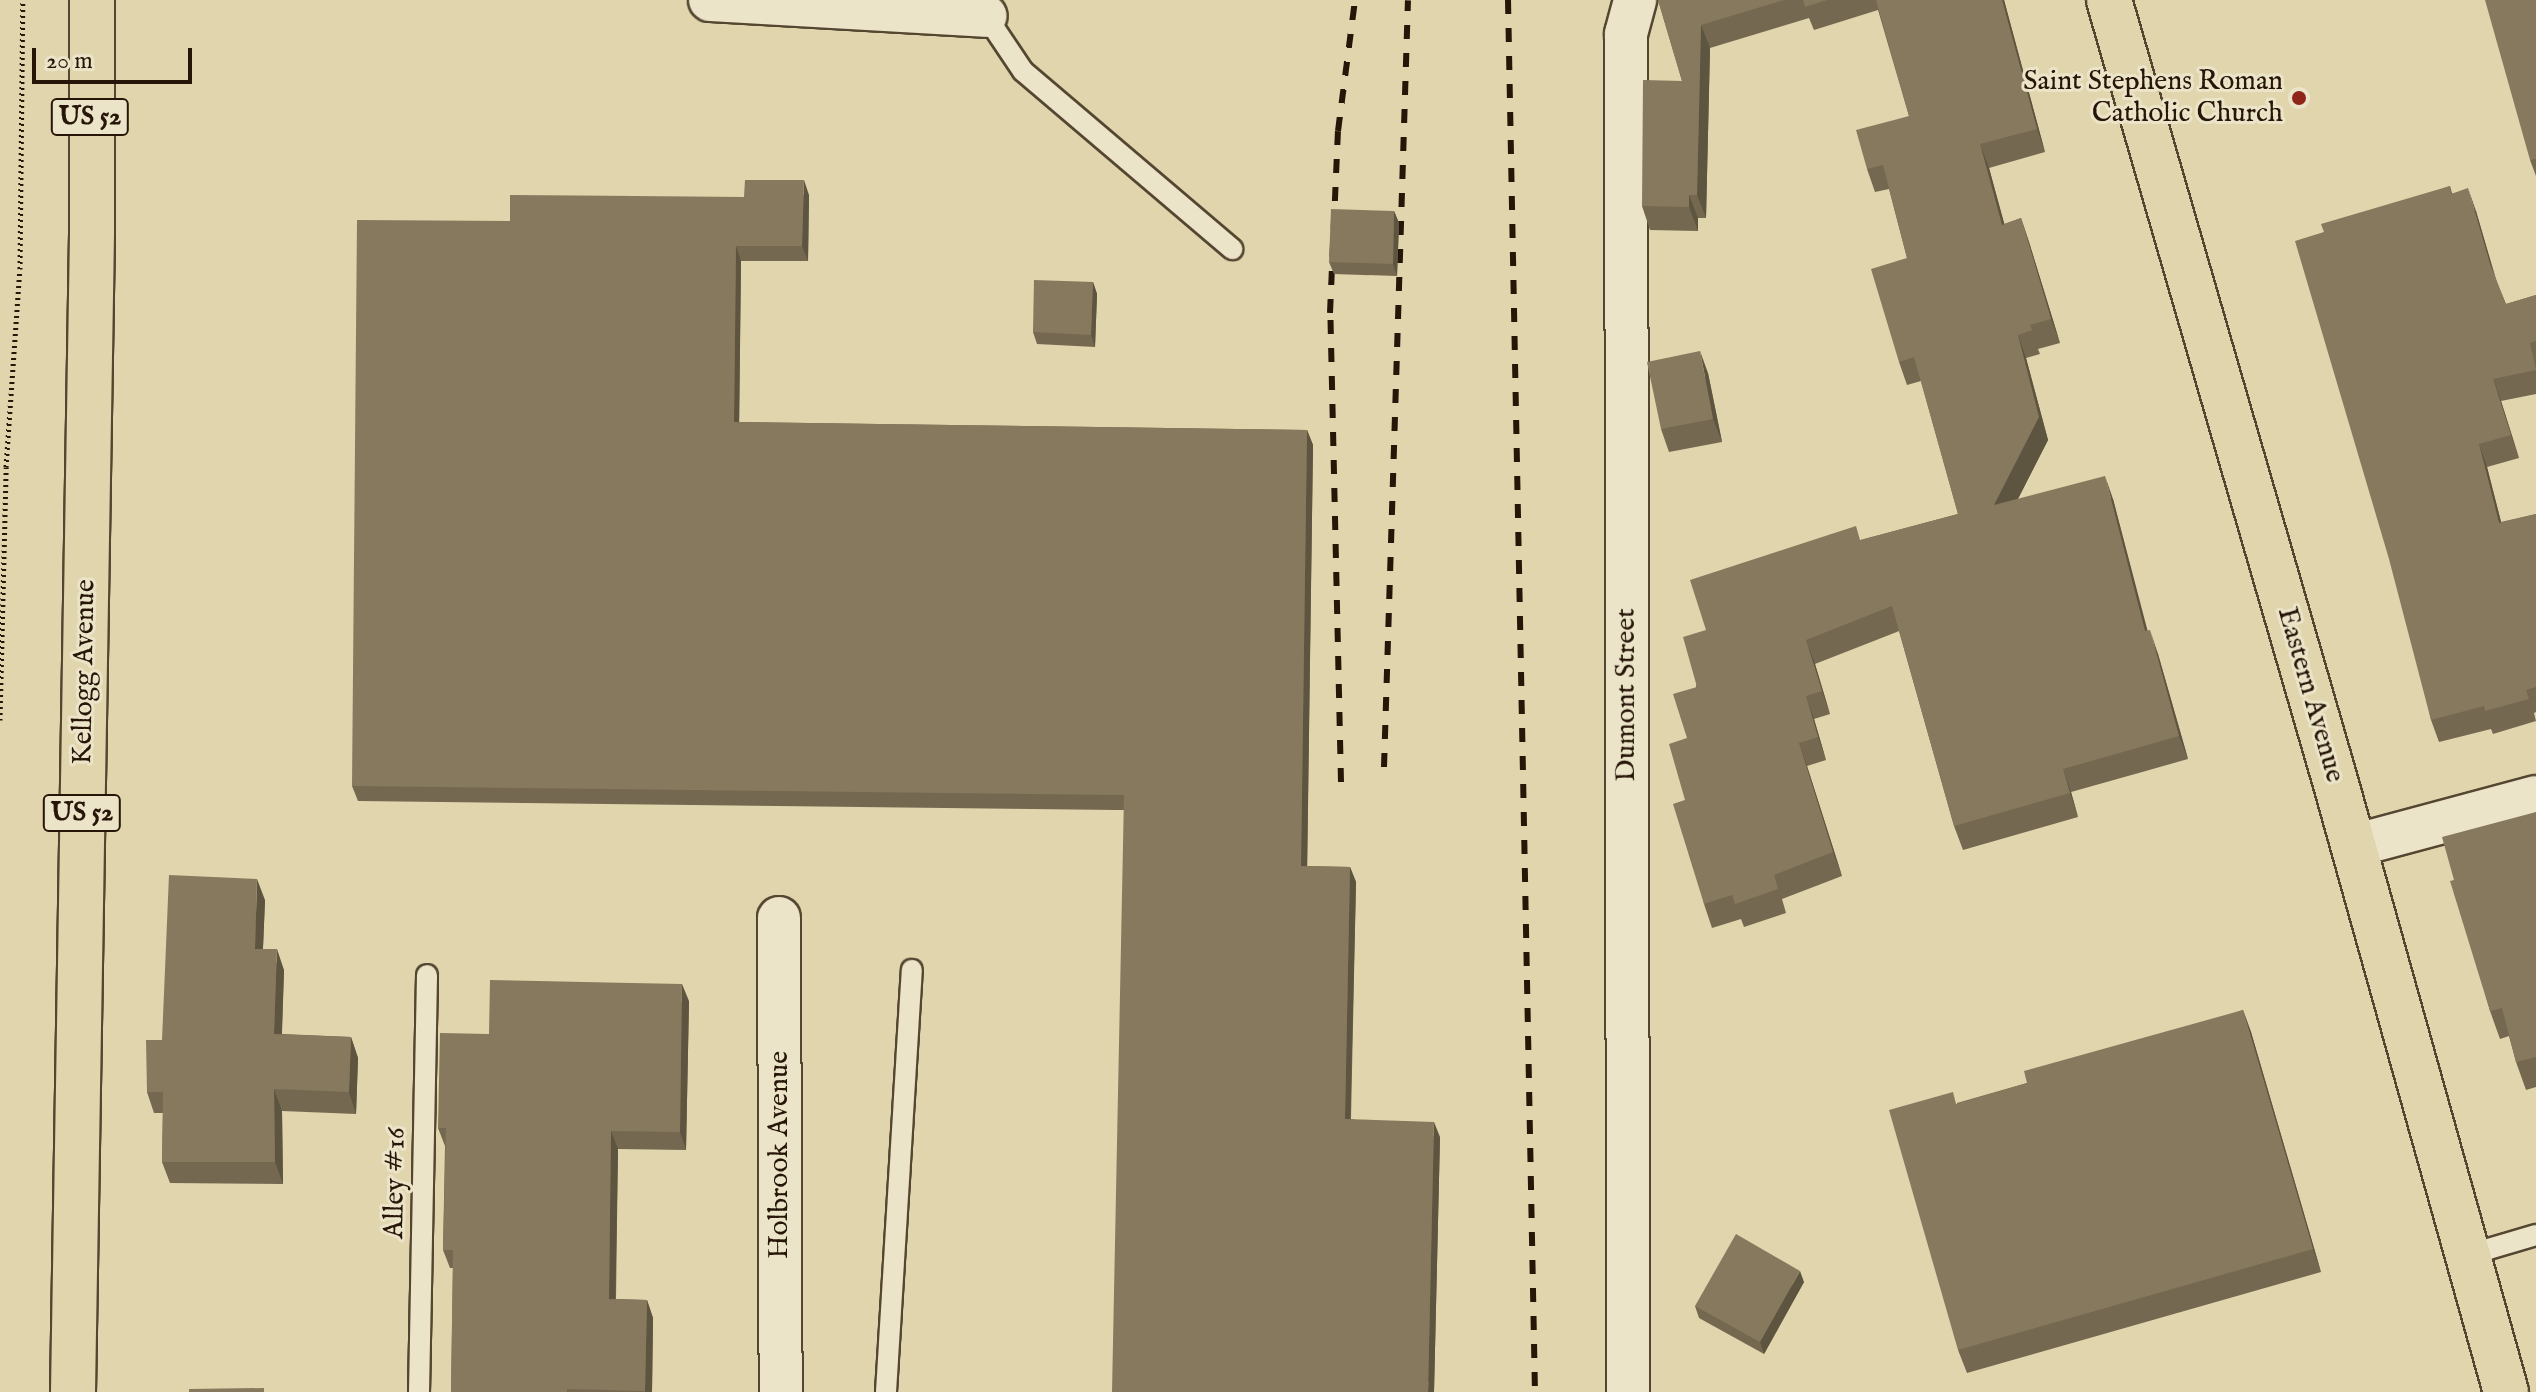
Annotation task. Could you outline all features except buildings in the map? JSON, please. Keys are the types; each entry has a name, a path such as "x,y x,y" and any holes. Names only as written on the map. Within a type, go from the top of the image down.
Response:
{"main road":[{"name":"Kellogg Avenue","path":"73,1392 91,265 92,0"},
{"name":"Eastern Avenue","path":"2109,0 2353,846 2506,1392"}],"street":[{"path":"710,0 986,16"},
{"name":"Dumont Street","path":"1628,1392 1626,34 1635,0"},
{"path":"2353,846 2536,797"},
{"name":"Holbrook Avenue","path":"779,918 781,1392"}],"lane":[{"path":"986,16 1023,71 1232,249"},
{"path":"886,1392 912,970"},
{"name":"Alley #16","path":"419,1392 427,975"},
{"path":"2468,1255 2536,1235"}],"path":[{"path":"0,720 6,467 20,269 23,0"}],"railway":[{"path":"1341,782 1330,313 1338,131 1355,0"},
{"path":"1384,767 1408,0"},
{"path":"1508,0 1535,1392"}],"place":[{"name":"Saint Stephens Roman Catholic Church","path":"2299,98"}]}
